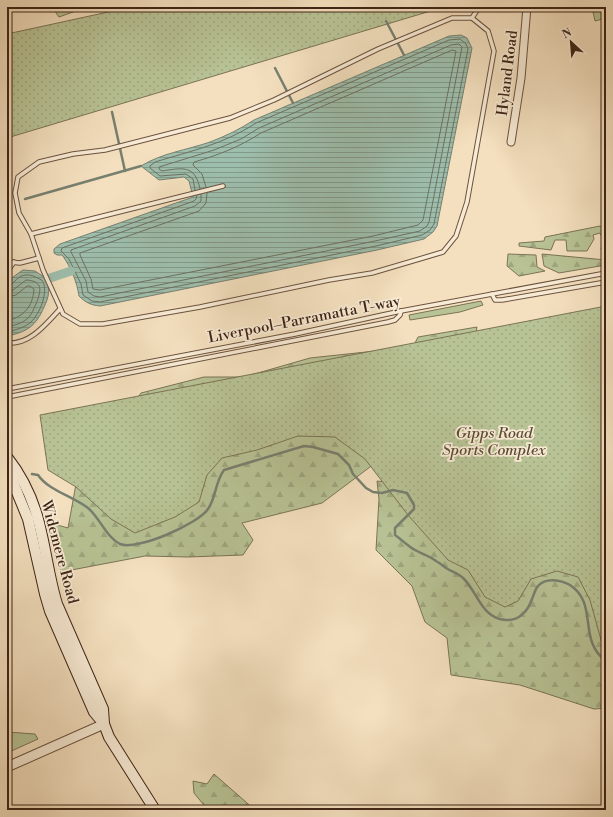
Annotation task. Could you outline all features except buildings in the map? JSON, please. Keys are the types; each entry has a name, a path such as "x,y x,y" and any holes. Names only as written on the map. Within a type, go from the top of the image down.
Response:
{"main road":[{"name":"Widemere Road","path":"8,458 18,471 28,490 33,518 57,604 103,709 104,724 109,737 155,810"},
{"name":"Widemere Road","path":"7,473 33,518"}],"street":[{"name":"Hyland Road","path":"512,142 521,78 527,7"},
{"path":"7,767 104,724"}],"lane":[{"path":"472,18 479,7"},
{"path":"452,18 472,18 488,31 494,51 467,202 456,236 443,252 372,273 329,280 200,307 103,324 80,324 63,314 39,258 31,234 19,213 15,192 18,177 38,162 73,154 105,150 230,118 274,100 378,49 452,18"},
{"path":"31,234 223,186"},
{"path":"7,258 10,262 20,263 39,258"},
{"path":"7,272 14,262"},
{"name":"Liverpool–Parramatta T-way","path":"7,389 295,334 401,311 606,273"},
{"path":"492,294 495,300 502,300 606,282"},
{"path":"7,343 24,340 39,331 60,309"},
{"path":"7,397 388,322 397,319 401,311"}],"green space":[{"path":"60,7 87,7 59,17 54,10"},
{"path":"131,7 444,7 7,138 7,34"},
{"path":"592,7 606,7 606,18 595,21"},
{"path":"600,226 606,231 606,252 601,249 603,239 600,233 593,235 594,239 587,251 567,251 566,240 555,240 551,250 519,246 519,243 544,241 545,237"},
{"path":"508,254 536,255 537,267 545,271 519,276 507,266"},
{"path":"542,254 606,260 606,265 559,273 544,266"},
{"path":"481,301 483,305 460,312 410,320 409,315"},
{"name":"Gipps Road Sports Complex","path":"606,306 606,648 603,647 590,600 578,577 557,571 531,579 518,601 505,607 485,597 468,570 448,560 408,515 365,459 335,437 298,436 257,450 222,458 207,475 199,502 175,517 135,533 111,519 76,487 48,470 40,415"},
{"path":"477,327 469,372 402,443 322,503 242,523 253,540 243,555 188,557 145,556 61,572 50,523 68,528 78,473 141,393 204,377 244,377 310,358 413,347 418,337"},
{"path":"377,481 412,485 606,490 606,708 594,709 520,685 451,675 447,638 425,622 412,586 376,550 379,499"},
{"path":"7,732 35,734 38,739 7,753"},
{"path":"214,774 255,810 208,810 194,793 193,781 207,784"}],"water":[{"path":"461,35 467,38 472,48 437,226 433,232 424,239 377,250 100,306 89,303 79,296 75,280 68,264 62,255 57,255 54,253 54,249 60,244 193,197 189,181 184,177 159,180 141,166 157,158 216,140 254,120 449,36"},
{"path":"23,270 35,271 47,279 49,290 48,297 38,319 30,327 7,336 7,284 13,277"}],"waterway":[{"path":"386,21 404,55"},
{"path":"275,68 293,103"},
{"path":"112,112 125,171"},
{"path":"25,199 141,166"},
{"path":"47,279 71,271"},
{"path":"32,474 38,475 54,489 88,508 115,541 120,544 128,545 140,544 167,535 180,529 202,515 211,505 219,480 224,470 304,446 338,454 349,465 353,474 366,488 373,492 382,493 393,490 407,493 414,505 414,509 395,528 395,535 412,548 462,577 486,610 498,619 511,620 519,617 528,607 537,587 545,581 554,580 570,585 579,593 584,602 592,643 597,652 606,661"}]}
